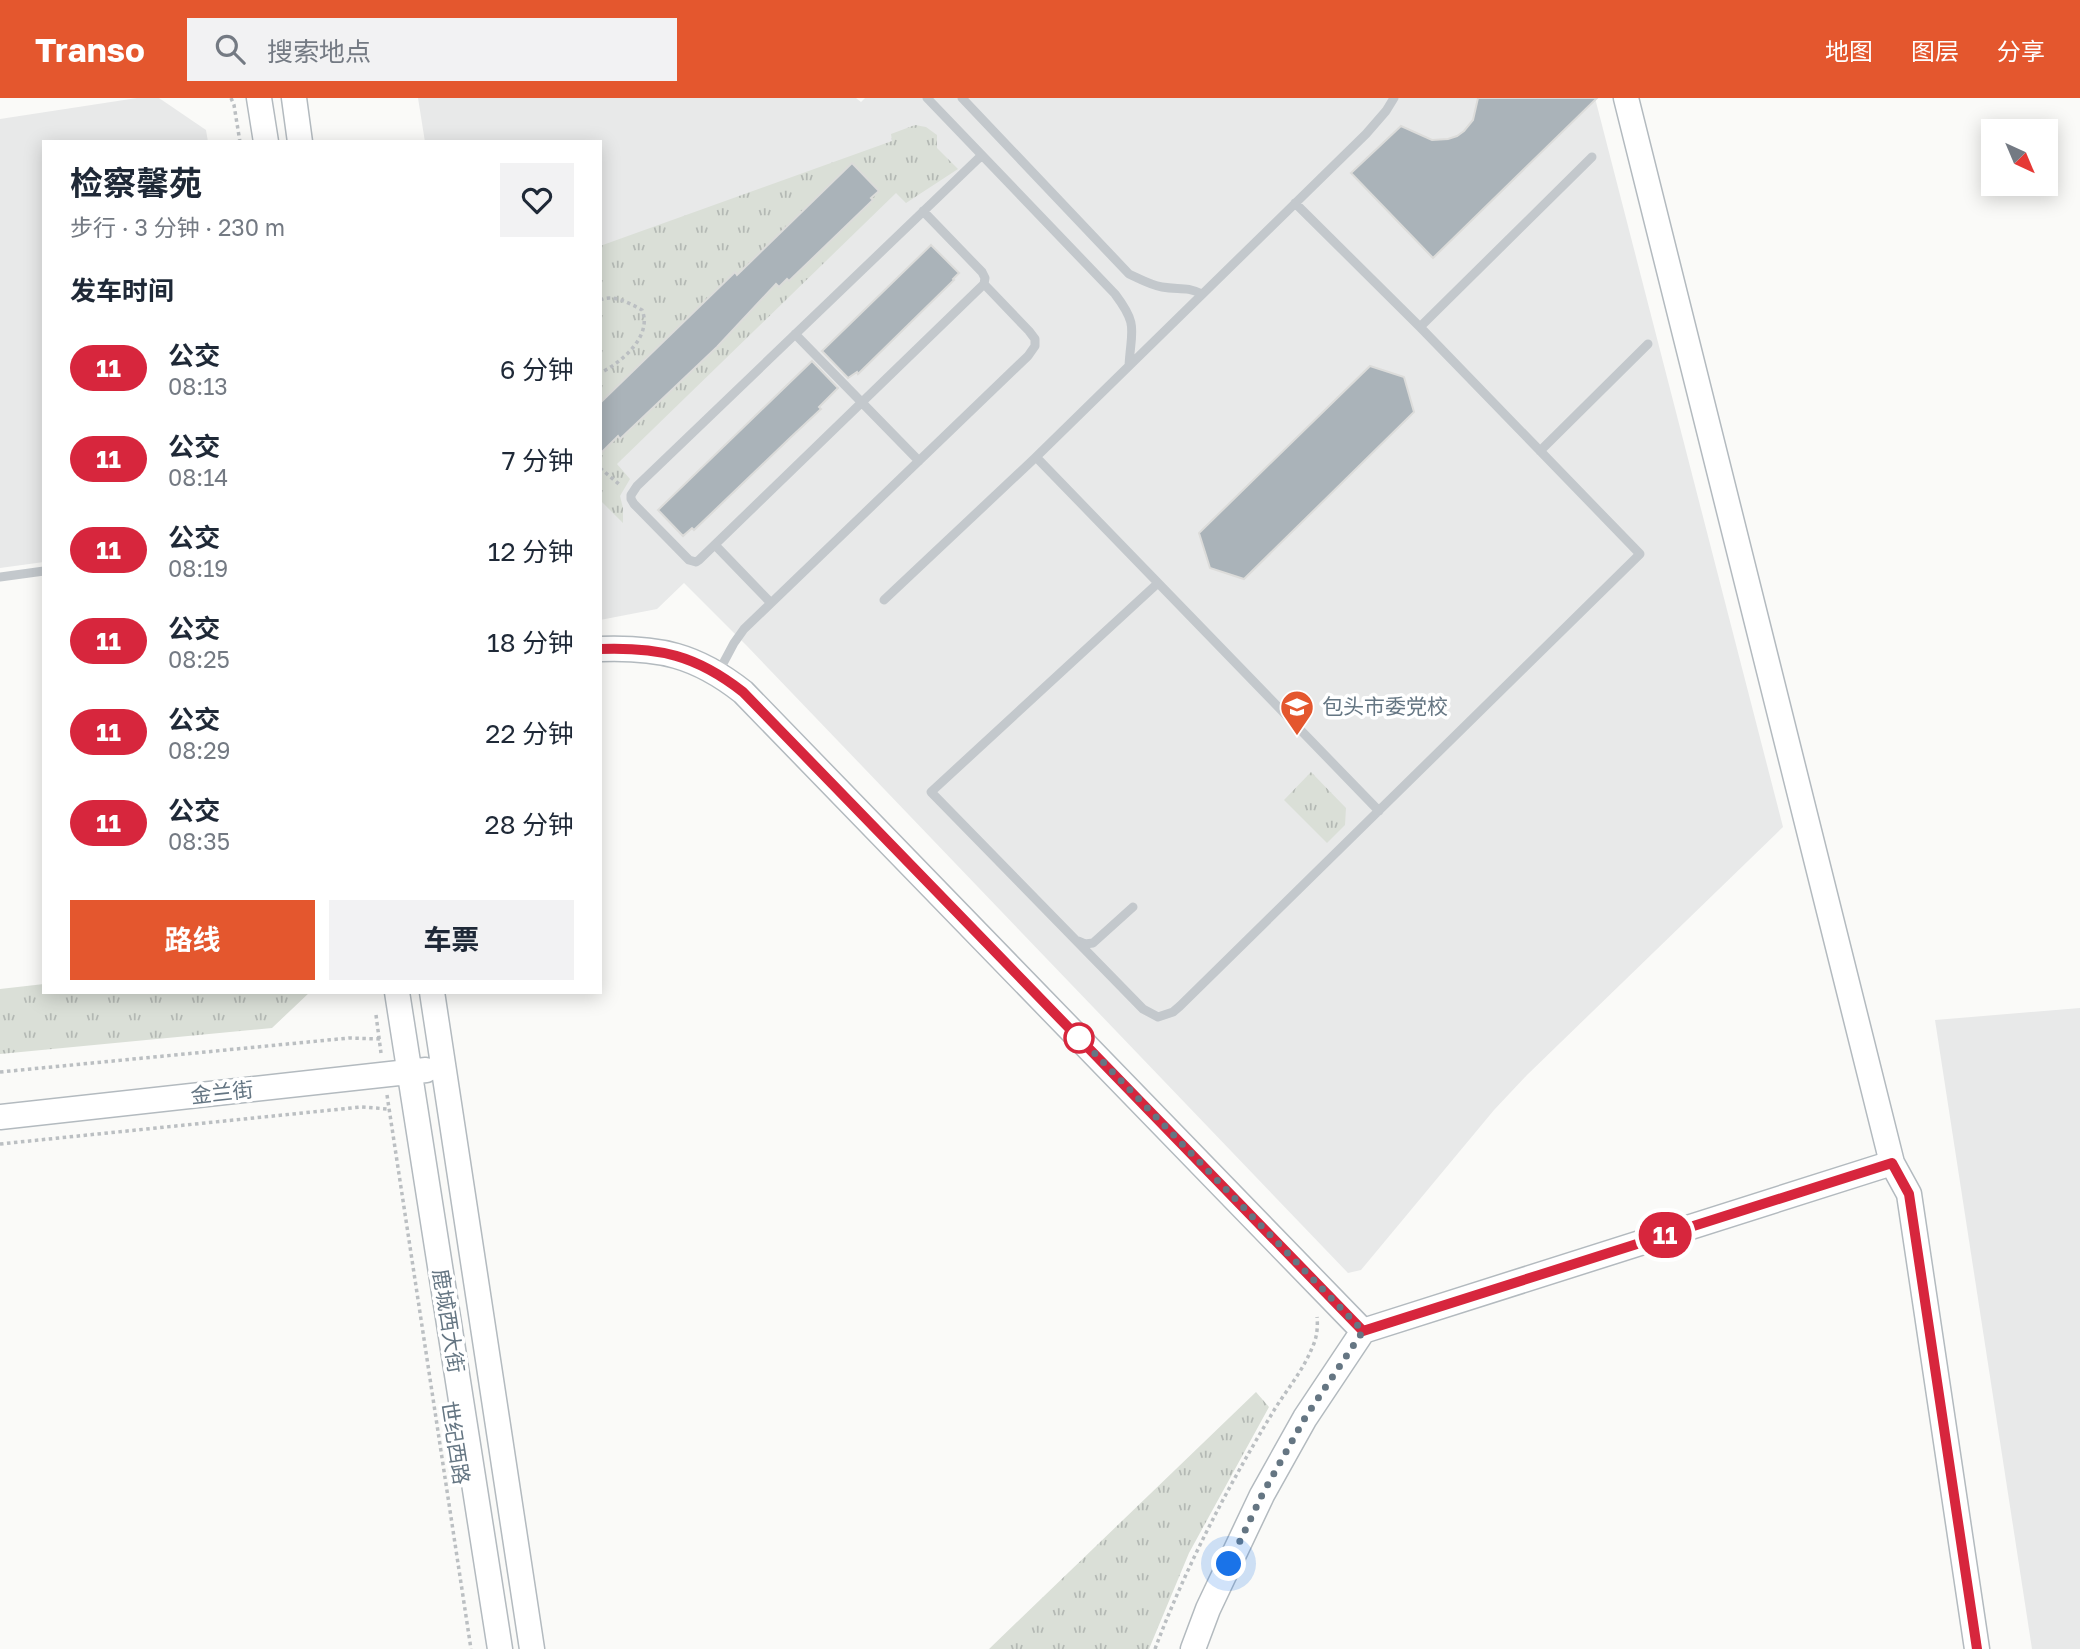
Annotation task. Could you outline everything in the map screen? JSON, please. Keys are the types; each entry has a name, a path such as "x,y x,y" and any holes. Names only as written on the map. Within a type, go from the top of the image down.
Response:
{"street":[{"path":"259,98 266,140"},
{"path":"294,98 300,140"},
{"path":"1626,98 1892,1163 1909,1194 1977,1649"},
{"path":"602,649 663,651 718,673 743,692 1363,1331"},
{"name":"鹿城西大街","path":"397,994 500,1649"},
{"name":"鹿城西大街","path":"432,994 532,1649"},
{"name":"金兰街","path":"0,1117 444,1068"},
{"path":"1193,1649 1208,1609 1262,1495 1305,1418 1363,1331 1892,1163"}],"lane":[{"path":"926,98 1115,294 1132,321 1129,366"},
{"path":"962,98 1129,274 1152,285 1189,288 1202,294"},
{"path":"884,600 1036,457 1366,134 1394,98"},
{"path":"923,211 982,272 984,284 715,545 696,562 689,561 634,504 631,495 637,486 923,211 982,155"},
{"path":"1420,327 1592,157"},
{"path":"1158,583 931,792 1143,1009 1158,1017 1165,1016 1180,1006 1640,554 1420,327 1294,203"},
{"path":"718,673 744,629 1028,356 1035,346 1035,338 984,284"},
{"path":"795,334 919,461"},
{"path":"1540,451 1648,344"},
{"path":"1036,457 1379,811"},
{"path":"715,545 771,603"},
{"path":"0,577 42,570"},
{"path":"1076,941 1093,943 1133,907"}],"path":[{"path":"231,98 240,140"},
{"path":"602,300 619,299 642,310 644,317 641,332 631,349 614,366 602,372"},
{"path":"602,470 631,495"},
{"name":"世纪西路","path":"374,1005 471,1649"},
{"path":"0,1072 349,1038 404,1041"},
{"path":"0,1144 360,1107 389,1109"},
{"path":"1155,1649 1175,1598 1227,1492 1269,1417 1313,1347 1318,1320"}],"shaded area":[{"path":"137,98 159,98 206,130 208,140 42,140 42,562 0,568 0,119"},
{"name":"包头市委党校","path":"418,98 856,98 861,102 865,98 1595,98 1783,827 1527,1075 1494,1110 1361,1270 1348,1273 684,583 657,609 602,620 602,140 425,140"},
{"path":"2080,1008 2080,1649 2032,1649 1935,1020"}],"green space":[{"path":"915,125 926,127 937,135 937,148 958,169 906,203 896,193 617,464 630,479 620,496 623,523 602,502 602,245 892,141 891,134"},
{"path":"1311,772 1346,808 1345,825 1327,843 1284,800"},
{"path":"42,984 42,994 308,994 272,1028 0,1054 0,989"},
{"path":"1256,1392 1269,1407 1189,1553 1149,1649 989,1649"}],"building":[{"path":"1478,98 1597,98 1433,258 1351,173 1401,126 1432,140 1457,136 1473,120"},
{"path":"852,163 879,191 871,198 873,200 789,281 787,279 779,287 776,284 717,347 620,439 618,436 602,452 602,401 735,272 737,275"},
{"path":"931,245 959,273 858,374 857,372 848,378 822,351"},
{"path":"812,361 838,388 819,407 821,409 694,530 692,528 683,536 658,510"},
{"path":"1370,366 1404,377 1414,412 1244,579 1210,568 1199,533"}],"bus line":[{"name":"11","path":"602,649 663,651 723,676 743,692 1363,1331 1892,1163 1909,1194 1977,1649"}],"place":[{"name":"包头市委党校","path":"1297,737"}],"route":[{"path":"1079,1038 1074,1032 1363,1331 1305,1418 1262,1495 1229,1564"}]}
